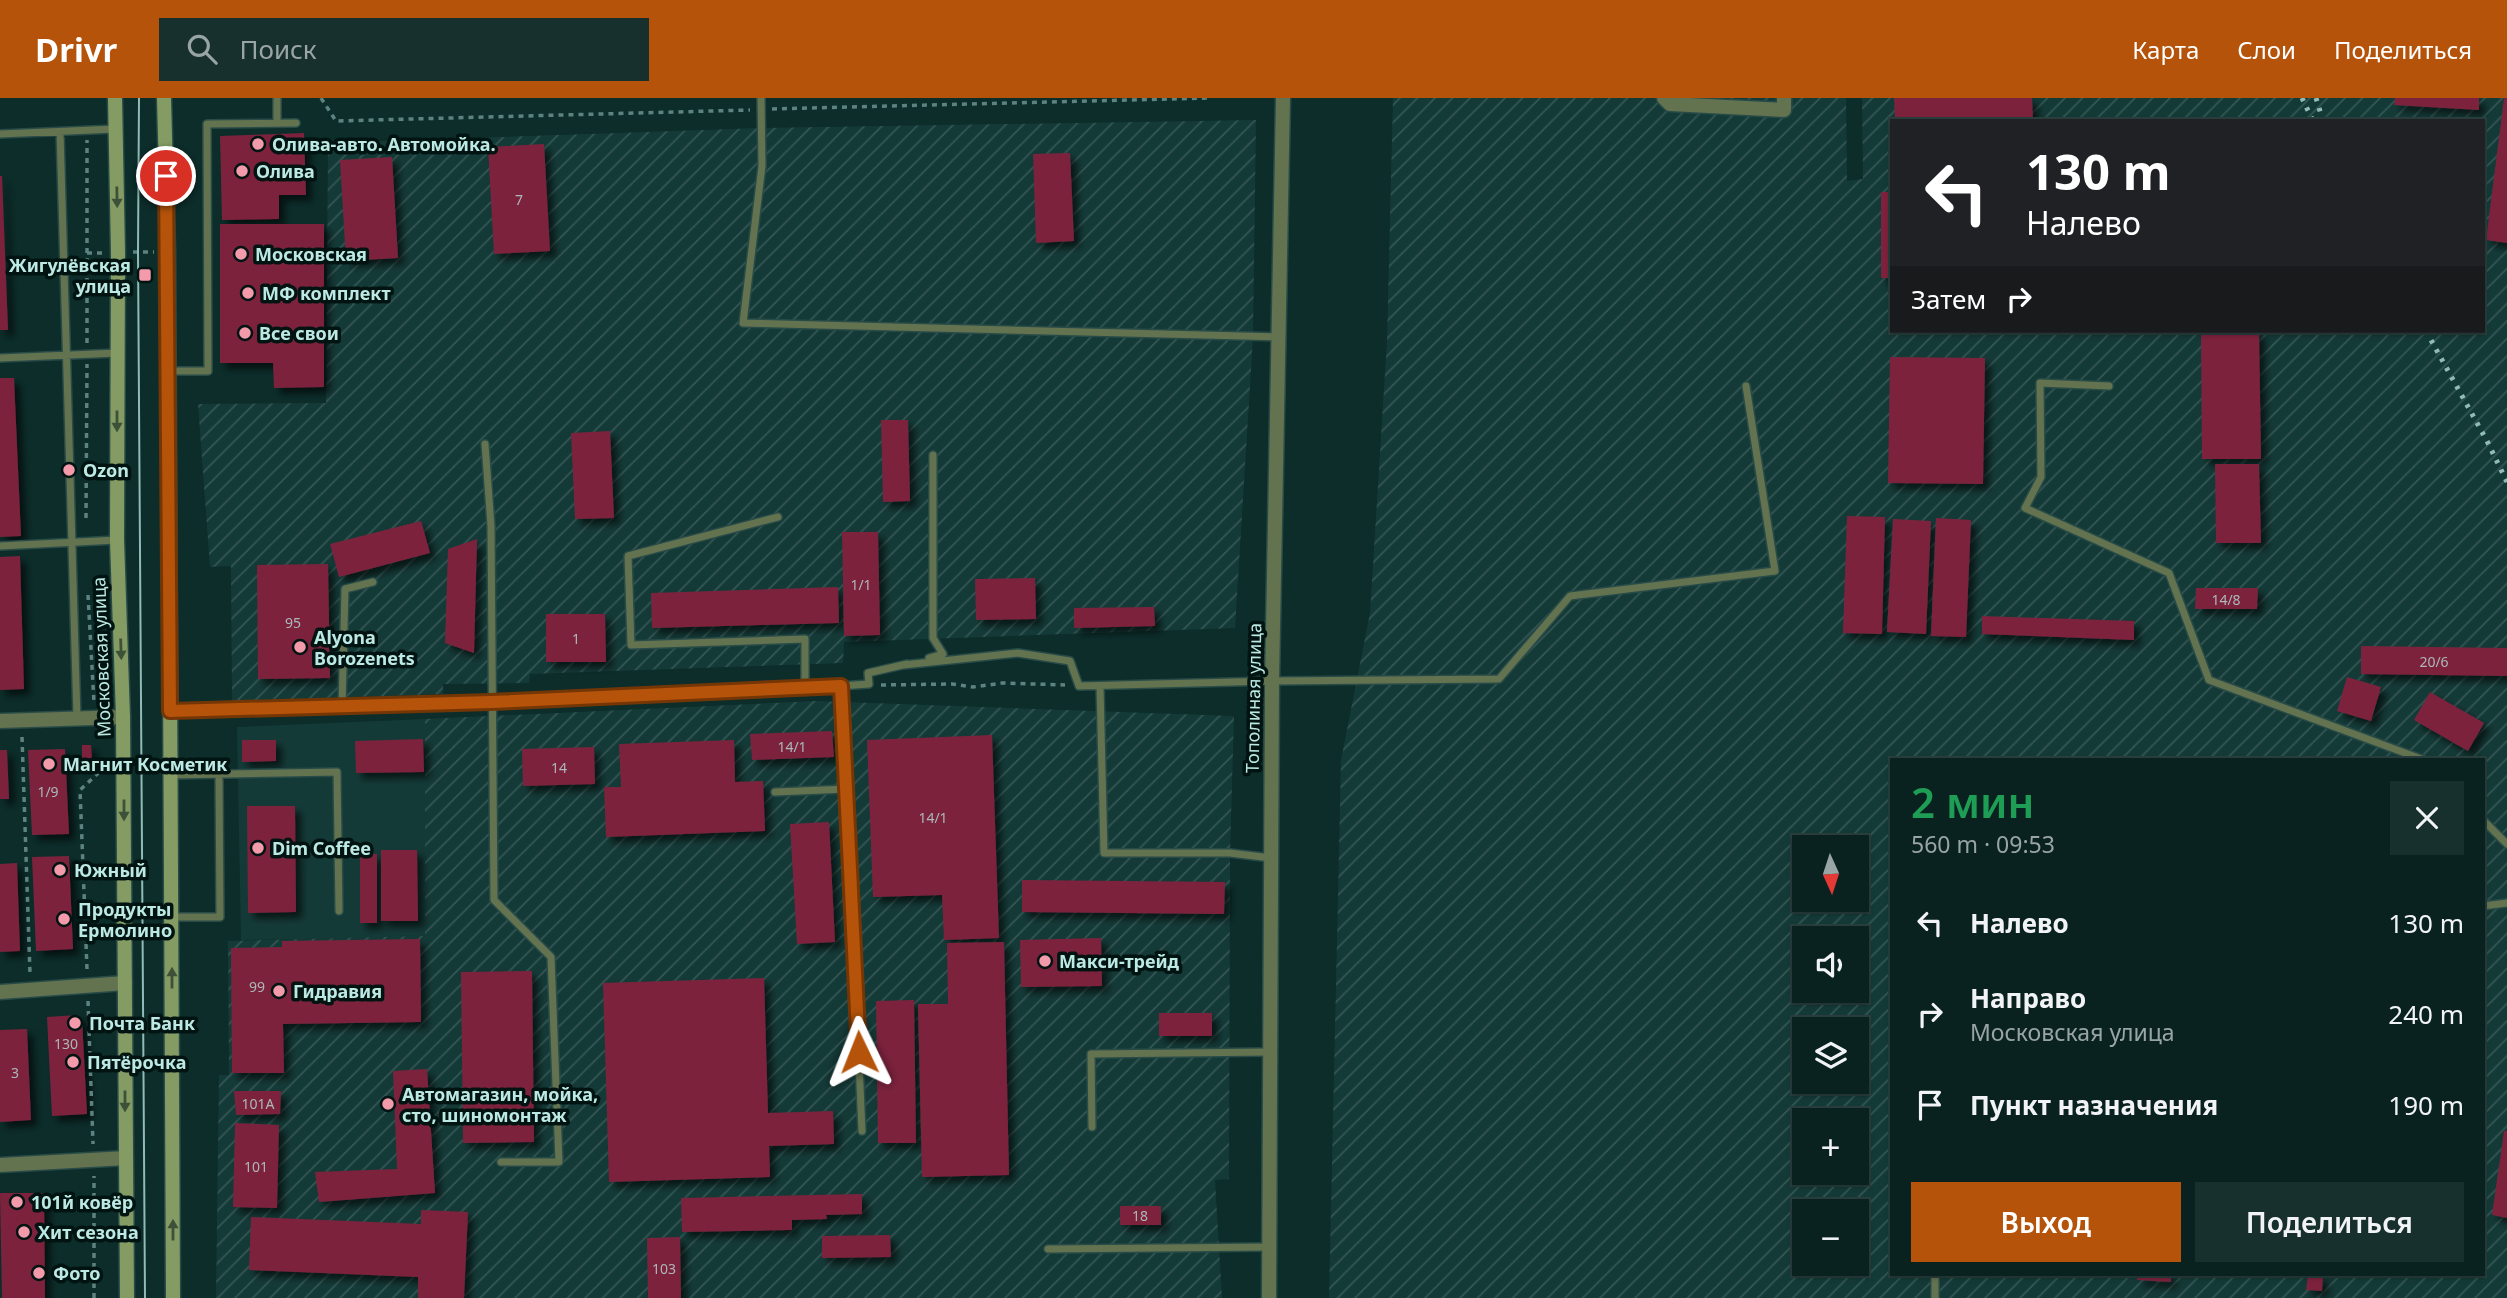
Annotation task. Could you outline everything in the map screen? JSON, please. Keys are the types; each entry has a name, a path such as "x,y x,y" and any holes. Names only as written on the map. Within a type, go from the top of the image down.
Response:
{"street":[{"path":"164,98 168,251 173,1298"},
{"name":"Тополиная улица","path":"1269,1298 1272,681 1283,98"},
{"path":"1664,98 1670,104 1784,110 1784,98"},
{"name":"Московская улица","path":"116,99 117,540 123,717 127,1298"},
{"path":"0,721 123,717"},
{"path":"0,992 125,983"},
{"path":"0,1165 126,1157"}],"lane":[{"path":"276,98 277,123"},
{"path":"761,98 762,166 743,323 1278,337"},
{"path":"167,371 208,371 207,124 296,122"},
{"path":"0,134 116,129"},
{"path":"60,132 77,719"},
{"path":"0,358 117,353"},
{"path":"2109,386 2040,383 2041,477 2025,508 2169,573 2209,680 2419,758"},
{"path":"170,711 491,702 841,686 869,684 868,673 903,666 1018,653 1070,661 1079,686 1499,679 1570,596 1775,571 1746,386"},
{"path":"485,444 492,526 494,900 551,957 559,1162 501,1163"},
{"path":"903,666 943,654 933,638 933,455"},
{"path":"778,517 628,556 631,645 805,639 805,688"},
{"path":"0,547 117,540"},
{"path":"342,707 345,589 373,582"},
{"path":"841,686 862,1131"},
{"path":"1100,686 1104,853 1230,853 1272,859"},
{"path":"170,775 337,772 339,911"},
{"path":"172,917 220,917 219,775"},
{"path":"775,792 847,789"},
{"path":"2485,822 2507,844"},
{"path":"2485,906 2507,902"},
{"path":"1092,1127 1091,1054 1270,1052"},
{"path":"1048,1249 1270,1247"},
{"path":"1935,1298 1936,1276"}],"path":[{"path":"86,542 87,131"},
{"path":"128,253 159,251"},
{"path":"87,253 105,253"},
{"path":"88,583 94,718"},
{"path":"869,684 952,684 973,687 1003,683 1079,686"},
{"path":"22,721 30,973"},
{"path":"94,1298 94,1158 80,790 107,766 107,756"}],"shaded area":[{"path":"1393,98 1846,98 1847,181 1863,179 1862,98 2507,98 2507,1298 1329,1298 1341,760 1370,613 1387,341"},
{"path":"1256,120 1253,337 1235,628 844,642 843,663 530,674 529,683 443,684 443,694 232,701 231,566 210,567 198,404 326,403 328,143 761,128"},
{"path":"816,701 1234,716 1230,853 1229,1179 1215,1180 1222,1298 216,1298 219,1075 229,1075 228,941 425,936 425,719"},
{"path":"425,719 425,937 241,940 237,727"}],"building":[{"path":"1894,98 2032,98 2033,119 1895,119"},
{"path":"2395,98 2479,98 2479,110 2394,105"},
{"path":"2504,98 2507,98 2507,243 2486,240"},
{"path":"304,133 306,195 279,195 279,219 222,220 220,136"},
{"path":"544,144 550,251 494,254 488,147"},
{"path":"1070,153 1074,241 1036,243 1033,154"},
{"path":"392,157 398,258 346,261 340,160"},
{"path":"2,176 8,330 0,330"},
{"path":"1881,192 1890,192 1890,278 1881,278"},
{"path":"220,224 324,224 324,387 274,388 273,363 220,363"},
{"path":"2201,333 2259,333 2261,459 2202,459"},
{"path":"1890,357 1985,358 1983,484 1888,483"},
{"path":"0,378 14,378 21,536 0,537"},
{"path":"881,420 908,420 910,501 883,502"},
{"path":"610,431 614,518 575,519 571,433"},
{"path":"2215,464 2259,464 2261,543 2216,543"},
{"path":"1847,516 1885,517 1882,634 1843,633"},
{"path":"1936,518 1971,520 1966,637 1931,636"},
{"path":"1893,519 1931,521 1926,634 1887,632"},
{"path":"421,521 430,553 339,577 330,544"},
{"path":"842,532 878,532 880,635 844,636"},
{"path":"477,539 474,653 445,643 448,549"},
{"path":"20,556 24,689 0,690 0,557"},
{"path":"328,564 330,678 258,679 257,565"},
{"path":"1035,578 1036,619 976,620 975,579"},
{"path":"838,587 839,623 652,628 651,593"},
{"path":"2196,588 2258,588 2257,609 2195,609"},
{"path":"1154,607 1155,626 1074,628 1074,608"},
{"path":"546,614 605,614 606,662 546,662"},
{"path":"1982,616 2134,621 2134,640 1982,634"},
{"path":"2361,646 2507,648 2507,676 2361,674"},
{"path":"2347,677 2381,687 2371,721 2337,711"},
{"path":"2430,692 2484,723 2468,751 2414,720"},
{"path":"832,731 834,757 752,760 750,734"},
{"path":"992,735 999,938 944,940 942,895 873,897 867,740"},
{"path":"423,739 424,772 356,773 355,741"},
{"path":"242,740 276,740 276,761 242,762"},
{"path":"734,740 735,782 763,781 765,831 606,837 604,787 621,787 619,744"},
{"path":"82,745 91,745 92,760 82,760"},
{"path":"594,747 595,784 523,786 522,749"},
{"path":"65,749 69,834 32,835 28,750"},
{"path":"0,750 7,750 9,799 0,799"},
{"path":"247,806 295,806 296,912 248,913"},
{"path":"829,822 835,942 797,944 790,824"},
{"path":"381,850 417,850 418,921 381,921"},
{"path":"360,854 377,854 377,923 360,923"},
{"path":"69,856 73,949 36,951 32,857"},
{"path":"17,863 20,951 0,952 0,864"},
{"path":"1022,880 1225,882 1224,914 1022,912"},
{"path":"1101,938 1102,986 1021,987 1020,940"},
{"path":"420,939 421,1022 283,1024 284,1073 232,1073 231,948 282,947 282,941"},
{"path":"1004,942 1009,1175 922,1177 918,1004 948,1004 947,943"},
{"path":"532,971 534,1142 463,1143 461,972"},
{"path":"764,978 768,1113 833,1111 834,1144 769,1146 770,1177 609,1182 603,983"},
{"path":"914,1000 916,1143 878,1143 876,1001"},
{"path":"1159,1013 1212,1013 1212,1036 1159,1036"},
{"path":"78,1015 82,1019 87,1114 52,1116 47,1017"},
{"path":"27,1029 31,1120 0,1122 0,1030"},
{"path":"427,1069 435,1193 319,1202 315,1172 397,1169 393,1071"},
{"path":"234,1091 281,1091 280,1114 236,1115"},
{"path":"235,1123 279,1125 277,1208 233,1207"},
{"path":"2504,1131 2507,1131 2507,1218 2492,1215"},
{"path":"0,1193 44,1193 45,1298 2,1298"},
{"path":"862,1194 862,1214 792,1220 792,1230 682,1232 681,1198"},
{"path":"1120,1206 1161,1206 1161,1225 1120,1225"},
{"path":"421,1210 468,1212 464,1298 418,1298 418,1277 249,1270 251,1217 421,1224"},
{"path":"890,1235 891,1257 822,1258 822,1236"},
{"path":"680,1237 681,1298 648,1298 647,1238"},
{"path":"2138,1276 2171,1276 2171,1282 2137,1280"},
{"path":"2308,1276 2323,1276 2322,1291 2306,1290"}],"tram line":[{"path":"139,98 145,1298"}],"railway":[{"path":"2302,98 2312,119"},
{"path":"2316,98 2322,119"},
{"path":"2427,333 2507,482"}],"place":[{"name":"Олива-авто. Автомойка.","path":"258,144"},
{"name":"Олива","path":"242,171"},
{"name":"Московская","path":"241,254"},
{"name":"Жигулёвская улица","path":"145,275"},
{"name":"МФ комплект","path":"248,293"},
{"name":"Все свои","path":"245,333"},
{"name":"Ozon","path":"69,470"},
{"name":"Alyona Borozenets","path":"300,647"},
{"name":"Магнит Косметик","path":"49,764"},
{"name":"Dim Coffee","path":"258,848"},
{"name":"Южный","path":"60,870"},
{"name":"Продукты Ермолино","path":"64,919"},
{"name":"Макси-трейд","path":"1045,961"},
{"name":"Гидравия","path":"279,991"},
{"name":"Почта Банк","path":"75,1023"},
{"name":"Пятёрочка","path":"73,1062"},
{"name":"Автомагазин, мойка, сто, шиномонтаж","path":"388,1104"},
{"name":"101й ковёр","path":"17,1202"},
{"name":"Хит сезона","path":"24,1232"},
{"name":"Фото","path":"39,1273"}],"route":[{"path":"166,176 170,711 491,702 841,686 859,1052"}]}
